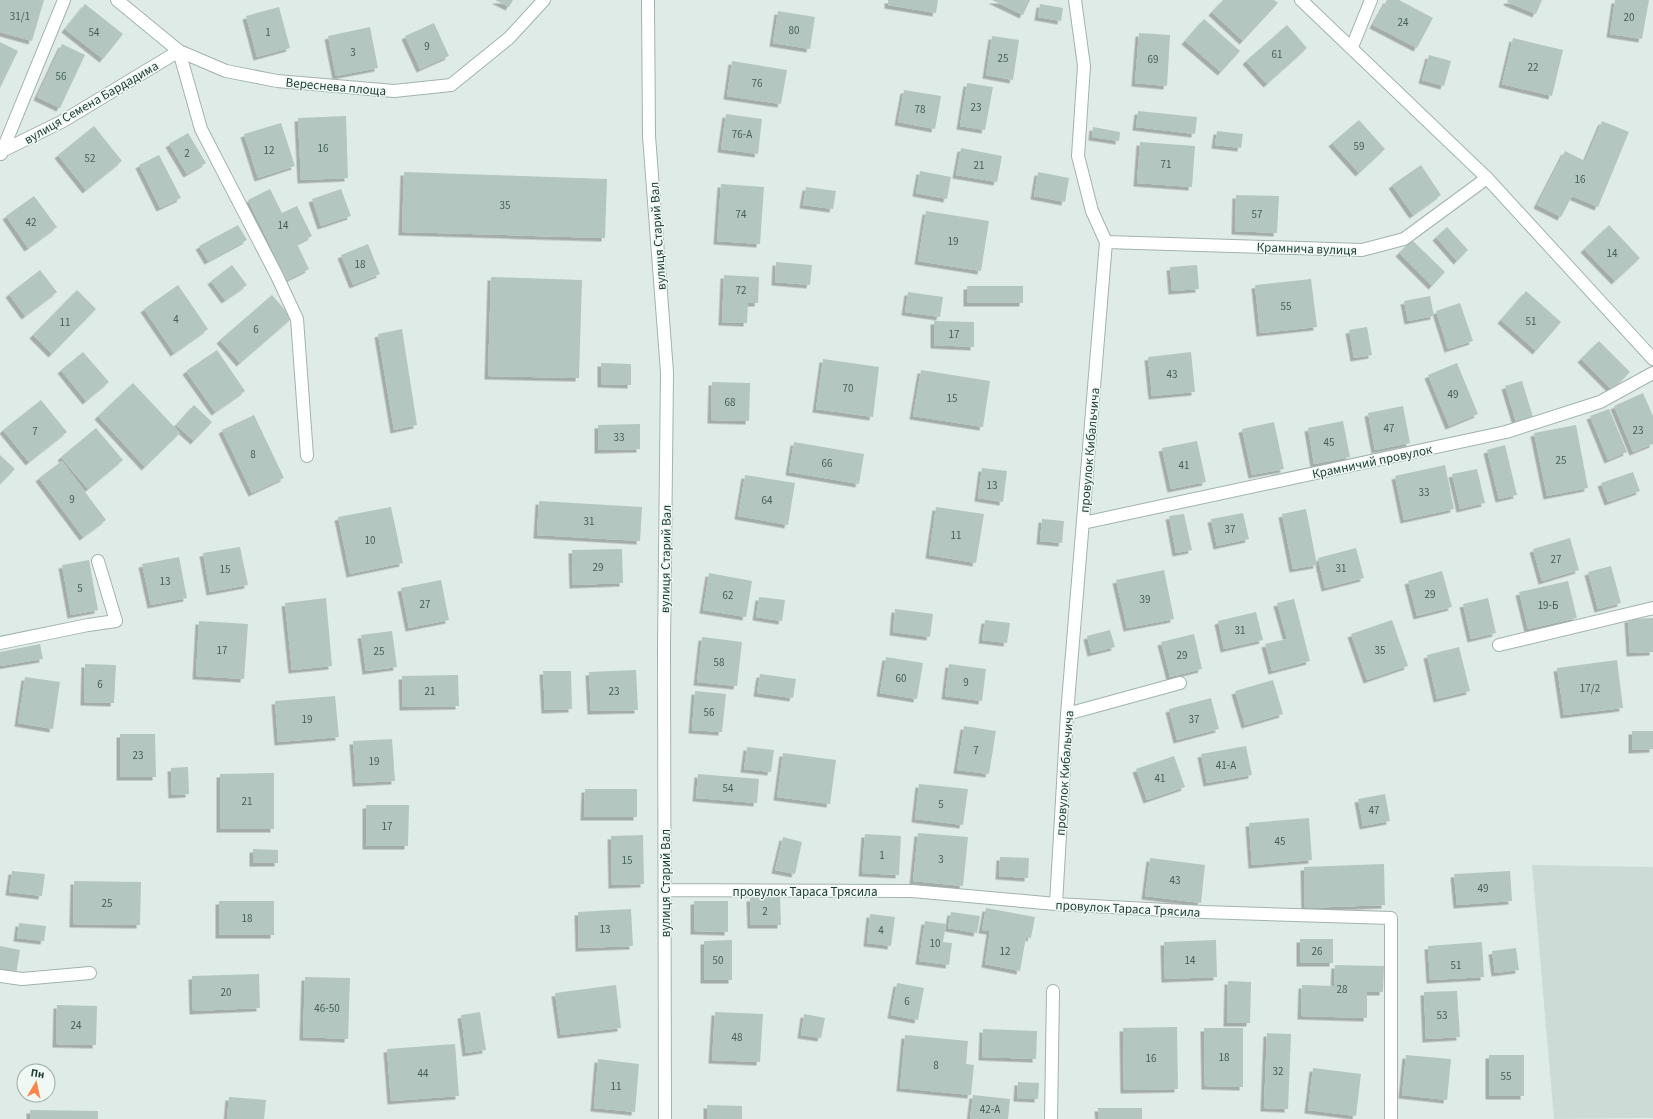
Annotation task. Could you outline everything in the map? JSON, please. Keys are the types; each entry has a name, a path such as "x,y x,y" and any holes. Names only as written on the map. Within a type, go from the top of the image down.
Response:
{"street":[{"name":"вулиця Семена Бардадима","path":"1,153 64,0"},
{"name":"Вереснева площа","path":"117,0 179,51 226,71 277,81 394,91 451,85 509,38 544,0"},
{"name":"вулиця Старий Вал","path":"648,0 649,136 668,372 664,647 665,1119"},
{"name":"провулок Кибальчича","path":"1056,904 1067,714 1106,242 1092,211 1078,156 1084,66 1075,0"},
{"path":"1301,0 1352,47 1487,178 1653,358"},
{"path":"1352,47 1371,0"},
{"name":"вулиця Семена Бардадима","path":"1,153 63,121 179,51"},
{"path":"179,51 201,129 277,276 297,319 307,456"},
{"name":"Крамнича вулиця","path":"1106,242 1362,250 1404,239 1487,178"},
{"name":"Крамничий провулок","path":"1083,523 1506,432 1600,402 1653,373"},
{"path":"0,643 88,625 116,621 98,561"},
{"path":"1499,645 1653,608"},
{"path":"1067,714 1180,683"},
{"name":"провулок Тараса Трясила","path":"664,890 912,891 1056,904 1203,912 1391,918 1391,1119"},
{"path":"0,976 22,979 90,973"},
{"path":"1051,1119 1053,991"}],"shaded area":[{"path":"1532,865 1653,867 1653,1118 1554,1119"}],"building":[{"path":"0,0 44,0 32,41 0,32"},
{"path":"495,0 513,0 509,7"},
{"path":"888,0 938,0 936,13 888,5"},
{"path":"992,0 1030,0 1023,15"},
{"path":"1223,0 1274,0 1278,3 1243,41 1212,12"},
{"path":"1387,0 1399,0 1433,18 1417,48 1373,25"},
{"path":"1508,0 1542,0 1536,14 1507,2"},
{"path":"1615,0 1649,0 1642,39 1610,34"},
{"path":"85,4 123,34 103,59 65,29"},
{"path":"1040,4 1063,8 1061,21 1038,17"},
{"path":"279,7 290,48 257,57 246,16"},
{"path":"778,11 815,17 810,49 773,43"},
{"path":"1204,19 1240,51 1221,72 1185,41"},
{"path":"434,23 449,56 420,69 405,36"},
{"path":"1287,25 1307,48 1267,84 1246,61"},
{"path":"370,27 378,68 336,76 328,36"},
{"path":"1139,33 1170,35 1167,86 1135,83"},
{"path":"992,36 1019,40 1013,80 986,75"},
{"path":"1513,38 1563,50 1552,96 1502,84"},
{"path":"0,42 18,51 0,88"},
{"path":"62,44 85,55 60,108 37,97"},
{"path":"1429,55 1451,61 1444,86 1422,80"},
{"path":"732,61 787,70 781,104 727,96"},
{"path":"967,83 993,87 985,130 960,126"},
{"path":"904,90 941,96 935,129 898,122"},
{"path":"1138,111 1197,117 1195,134 1136,127"},
{"path":"726,114 762,119 758,154 721,149"},
{"path":"346,116 348,178 301,180 298,118"},
{"path":"1359,120 1385,149 1359,173 1332,143"},
{"path":"1602,121 1629,132 1598,207 1572,196 1561,217 1537,205 1565,151 1585,161"},
{"path":"281,123 295,166 258,178 244,134"},
{"path":"94,126 122,161 86,190 58,155"},
{"path":"1093,127 1120,132 1119,141 1092,137"},
{"path":"1217,131 1243,134 1241,148 1215,145"},
{"path":"188,133 206,163 187,174 169,144"},
{"path":"1140,142 1195,146 1192,187 1137,183"},
{"path":"961,148 1002,156 997,182 956,175"},
{"path":"159,155 181,198 160,208 139,165"},
{"path":"1421,165 1441,195 1413,215 1392,185"},
{"path":"920,171 951,177 947,199 916,193"},
{"path":"404,172 607,179 605,238 402,232"},
{"path":"1038,172 1069,178 1065,202 1034,196"},
{"path":"721,184 764,187 760,244 717,241"},
{"path":"806,187 836,191 833,209 803,205"},
{"path":"270,189 282,213 297,206 312,236 297,244 309,269 287,280 248,200"},
{"path":"341,189 351,216 321,226 312,199"},
{"path":"1236,195 1279,196 1277,233 1235,231"},
{"path":"34,196 57,227 28,248 6,216"},
{"path":"926,211 989,221 981,271 918,261"},
{"path":"238,225 247,240 208,261 199,246"},
{"path":"1609,225 1640,258 1615,281 1584,249"},
{"path":"1447,227 1468,250 1457,261 1436,237"},
{"path":"1412,240 1445,272 1432,286 1399,253"},
{"path":"368,244 380,274 353,285 341,255"},
{"path":"776,262 812,265 810,285 775,282"},
{"path":"232,265 247,285 225,300 211,281"},
{"path":"1197,265 1199,289 1172,291 1170,267"},
{"path":"40,270 57,292 25,316 9,294"},
{"path":"724,275 759,277 758,303 748,303 747,323 722,322"},
{"path":"491,277 582,280 579,378 488,376"},
{"path":"1311,279 1317,327 1260,333 1255,285"},
{"path":"178,285 208,329 174,353 144,309"},
{"path":"967,286 1023,286 1023,303 967,303"},
{"path":"77,290 96,309 52,354 33,335"},
{"path":"1526,291 1561,322 1536,351 1501,320"},
{"path":"908,292 943,297 940,317 905,312"},
{"path":"272,295 292,318 240,363 220,340"},
{"path":"1430,296 1434,316 1408,321 1404,301"},
{"path":"1460,303 1473,341 1448,349 1436,311"},
{"path":"934,321 974,322 974,347 934,345"},
{"path":"1367,327 1372,355 1354,358 1349,330"},
{"path":"402,329 417,425 394,430 378,334"},
{"path":"1599,341 1630,372 1612,390 1581,359"},
{"path":"217,350 245,391 215,412 186,371"},
{"path":"83,352 109,382 86,401 61,370"},
{"path":"1191,352 1195,392 1152,396 1148,357"},
{"path":"823,359 879,367 873,417 816,409"},
{"path":"601,363 631,364 631,385 601,384"},
{"path":"1457,363 1478,414 1449,426 1428,375"},
{"path":"921,370 990,381 983,427 913,416"},
{"path":"1522,381 1533,417 1516,422 1505,386"},
{"path":"712,382 750,383 749,421 711,420"},
{"path":"133,383 180,433 145,467 98,416"},
{"path":"1643,393 1653,416 1653,444 1633,452 1614,406"},
{"path":"41,400 67,432 29,462 3,430"},
{"path":"194,405 212,422 194,441 176,425"},
{"path":"1403,406 1410,443 1375,450 1368,413"},
{"path":"1609,409 1627,452 1608,460 1590,416"},
{"path":"254,415 284,478 252,493 222,430"},
{"path":"1343,421 1350,457 1314,464 1308,428"},
{"path":"1274,422 1284,469 1252,475 1242,429"},
{"path":"640,424 640,449 598,450 598,425"},
{"path":"1576,425 1588,488 1547,496 1534,433"},
{"path":"96,428 123,460 88,489 61,457"},
{"path":"1197,441 1206,482 1171,489 1162,448"},
{"path":"794,442 864,454 859,484 789,472"},
{"path":"1505,445 1517,495 1499,499 1487,450"},
{"path":"0,455 15,469 0,484"},
{"path":"62,461 106,520 83,537 39,478"},
{"path":"1445,465 1454,509 1404,520 1395,476"},
{"path":"982,468 1007,471 1003,502 978,498"},
{"path":"1477,469 1485,503 1460,509 1452,474"},
{"path":"1633,472 1640,491 1608,502 1601,483"},
{"path":"745,475 795,483 788,525 738,516"},
{"path":"539,501 642,507 640,541 537,535"},
{"path":"391,507 403,563 350,574 338,517"},
{"path":"936,507 984,514 976,563 929,555"},
{"path":"1306,509 1317,565 1293,569 1282,514"},
{"path":"1243,513 1249,539 1217,546 1211,519"},
{"path":"1184,514 1192,550 1176,553 1169,516"},
{"path":"1042,519 1064,521 1062,543 1040,541"},
{"path":"1570,538 1579,570 1542,581 1533,549"},
{"path":"240,547 248,585 210,592 203,553"},
{"path":"1356,548 1364,578 1325,588 1318,558"},
{"path":"622,549 623,583 573,585 572,550"},
{"path":"179,557 187,598 151,605 142,564"},
{"path":"89,560 98,610 71,615 62,565"},
{"path":"1611,566 1621,603 1598,609 1588,572"},
{"path":"1164,570 1174,619 1127,628 1116,580"},
{"path":"1442,571 1452,607 1417,616 1408,581"},
{"path":"709,573 752,581 746,617 703,610"},
{"path":"441,580 449,620 409,628 401,588"},
{"path":"1568,581 1577,618 1528,629 1519,592"},
{"path":"759,597 785,600 782,621 756,617"},
{"path":"326,598 332,666 292,670 285,603"},
{"path":"1488,598 1496,633 1471,639 1463,604"},
{"path":"1294,599 1310,661 1272,671 1265,644 1287,639 1277,603"},
{"path":"895,609 933,614 930,637 893,632"},
{"path":"1256,612 1263,640 1224,649 1218,621"},
{"path":"1653,618 1653,652 1630,653 1628,619"},
{"path":"985,620 1010,623 1007,643 982,640"},
{"path":"1392,620 1408,666 1367,680 1351,634"},
{"path":"199,621 248,624 244,679 196,676"},
{"path":"1110,630 1115,647 1091,653 1087,636"},
{"path":"392,631 397,667 366,671 361,635"},
{"path":"1194,634 1202,669 1170,677 1161,642"},
{"path":"702,637 742,642 737,686 697,682"},
{"path":"40,644 43,659 0,666 0,652"},
{"path":"1459,647 1470,691 1437,699 1427,655"},
{"path":"886,657 923,663 917,699 880,693"},
{"path":"1617,660 1623,708 1564,715 1557,668"},
{"path":"85,664 116,665 114,703 84,702"},
{"path":"949,664 986,669 982,701 945,696"},
{"path":"636,670 638,710 591,711 589,672"},
{"path":"543,671 571,671 572,709 545,710"},
{"path":"760,674 796,679 793,698 757,693"},
{"path":"458,675 459,706 403,707 402,676"},
{"path":"25,677 60,682 53,729 18,723"},
{"path":"1273,680 1283,714 1245,725 1235,691"},
{"path":"695,691 726,694 722,732 692,730"},
{"path":"335,696 339,737 278,742 275,701"},
{"path":"1211,698 1219,729 1177,740 1169,709"},
{"path":"964,726 996,731 989,774 957,770"},
{"path":"1632,731 1653,731 1653,749 1632,750"},
{"path":"120,734 155,734 156,777 120,777"},
{"path":"392,739 395,781 356,783 353,741"},
{"path":"1246,746 1252,775 1207,783 1201,754"},
{"path":"747,747 774,750 771,772 744,769"},
{"path":"783,753 836,760 830,804 777,797"},
{"path":"1174,756 1185,787 1147,800 1136,769"},
{"path":"188,767 189,794 172,795 171,768"},
{"path":"274,773 274,829 220,829 220,774"},
{"path":"698,774 759,779 757,803 696,798"},
{"path":"919,784 968,789 963,825 915,819"},
{"path":"585,789 637,789 637,817 584,817"},
{"path":"1385,794 1390,821 1363,826 1358,799"},
{"path":"366,805 409,805 408,846 366,846"},
{"path":"1309,818 1312,860 1252,865 1249,823"},
{"path":"918,833 968,837 963,886 913,881"},
{"path":"865,834 901,836 899,875 862,873"},
{"path":"643,835 644,884 612,885 611,836"},
{"path":"783,837 802,842 795,874 775,870"},
{"path":"253,849 278,850 278,863 253,863"},
{"path":"1000,857 1029,858 1028,878 999,876"},
{"path":"1150,858 1205,865 1201,903 1145,896"},
{"path":"1384,864 1385,905 1305,908 1304,867"},
{"path":"12,871 45,874 42,896 9,892"},
{"path":"1510,871 1512,901 1457,905 1454,874"},
{"path":"74,881 141,882 140,925 73,924"},
{"path":"780,897 781,925 751,925 750,898"},
{"path":"219,901 274,901 274,935 219,935"},
{"path":"694,901 728,901 728,932 694,931"},
{"path":"986,908 1035,917 1031,938 1026,937 1020,971 985,964 990,931 982,930"},
{"path":"631,909 633,946 579,948 578,912"},
{"path":"951,912 980,916 977,933 948,928"},
{"path":"870,914 895,917 891,946 867,943"},
{"path":"925,921 946,924 943,942 952,943 949,965 919,961"},
{"path":"19,923 46,926 44,941 17,938"},
{"path":"1300,939 1333,939 1333,963 1300,963"},
{"path":"732,940 732,980 704,980 704,941"},
{"path":"1216,940 1217,977 1165,979 1164,942"},
{"path":"1482,942 1484,977 1430,980 1428,946"},
{"path":"0,946 20,950 16,974 0,971"},
{"path":"1516,948 1519,970 1495,973 1492,951"},
{"path":"1335,965 1384,966 1383,992 1367,992 1367,1018 1301,1016 1302,985 1334,986"},
{"path":"259,974 260,1008 193,1011 192,976"},
{"path":"305,977 350,978 348,1039 303,1037"},
{"path":"1228,981 1251,982 1250,1023 1227,1023"},
{"path":"897,983 924,988 918,1020 891,1015"},
{"path":"616,985 621,1028 561,1035 555,993"},
{"path":"1457,991 1460,1037 1426,1039 1424,992"},
{"path":"57,1005 97,1006 96,1045 56,1044"},
{"path":"480,1012 486,1050 466,1053 461,1015"},
{"path":"715,1012 763,1014 760,1062 712,1060"},
{"path":"804,1014 825,1018 821,1038 801,1035"},
{"path":"1177,1027 1178,1089 1124,1090 1123,1028"},
{"path":"1204,1028 1243,1028 1243,1087 1205,1086"},
{"path":"983,1029 1037,1031 1036,1059 982,1057"},
{"path":"1267,1033 1291,1034 1288,1109 1264,1108"},
{"path":"905,1035 968,1041 966,1064 974,1065 971,1095 900,1088"},
{"path":"455,1044 459,1096 391,1101 387,1049"},
{"path":"1406,1055 1451,1059 1447,1100 1402,1095"},
{"path":"1489,1055 1524,1055 1524,1096 1489,1096"},
{"path":"598,1059 639,1064 635,1112 594,1108"},
{"path":"1313,1068 1361,1074 1356,1116 1308,1110"},
{"path":"1018,1082 1039,1083 1038,1099 1017,1098"},
{"path":"973,1095 1010,1099 1008,1119 970,1119"},
{"path":"229,1097 266,1100 264,1119 227,1119"},
{"path":"707,1105 742,1106 742,1119 707,1119"},
{"path":"1098,1108 1142,1108 1142,1119 1099,1119"},
{"path":"30,1110 98,1111 98,1119 30,1119"}]}
